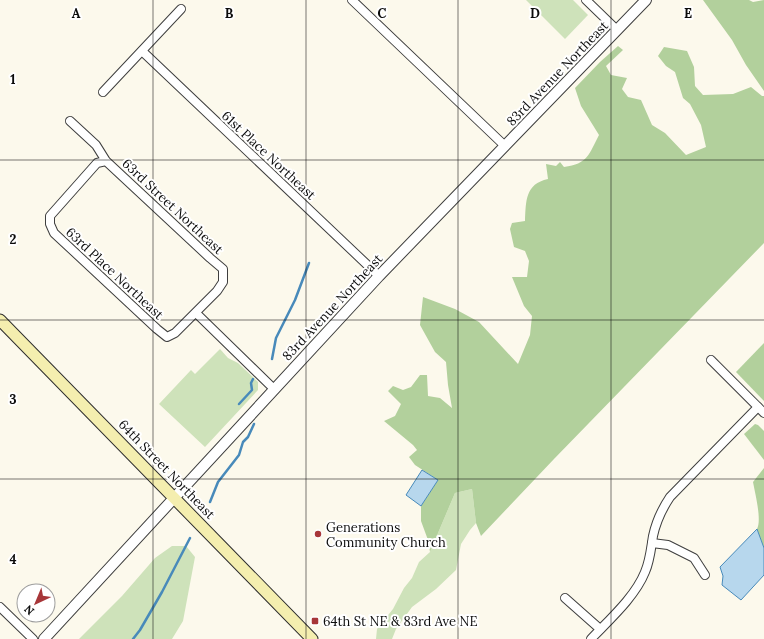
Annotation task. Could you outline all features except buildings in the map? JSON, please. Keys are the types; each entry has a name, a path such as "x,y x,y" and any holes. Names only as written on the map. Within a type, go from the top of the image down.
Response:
{"main road":[{"name":"64th Street Northeast","path":"0,320 312,639"}],"street":[{"path":"352,0 505,146"},
{"path":"586,0 617,30"},
{"name":"83rd Avenue Northeast","path":"44,639 379,276 646,0"},
{"path":"103,92 181,9"},
{"name":"61st Place Northeast","path":"142,51 379,276"},
{"name":"63rd Street Northeast","path":"70,121 96,145 106,161 223,269 223,282 218,291 196,313"},
{"name":"63rd Place Northeast","path":"106,161 97,163 50,216 50,224 54,233 167,337 175,334 196,313"},
{"path":"196,313 274,389"},
{"path":"711,360 764,413"},
{"path":"591,639 640,582 648,563 655,528 660,514 670,497 758,407"},
{"path":"652,543 668,545 694,558 705,575"},
{"path":"565,598 600,629"},
{"path":"0,607 33,639"}],"green space":[{"path":"526,0 573,0 588,15 565,39"},
{"path":"703,0 749,0 753,2 764,0 764,91 746,65 732,40"},
{"path":"618,46 623,50 606,66 611,75 627,78 622,89 628,97 641,100 652,125 665,133 686,155 706,147 701,125 690,104 683,98 675,72 666,66 658,56 664,47 687,51 694,67 695,86 703,95 733,94 751,87 764,96 764,243 481,536 476,523 472,489 455,493 430,552 428,540 421,521 421,506 438,480 415,465 409,457 417,450 384,421 395,416 401,404 388,391 393,386 403,390 411,387 420,375 427,375 428,396 440,398 452,408 446,362 435,352 420,325 423,297 455,309 479,322 518,364 530,335 532,316 524,306 512,277 527,277 529,261 525,251 514,247 510,229 512,223 525,221 528,194 540,181 548,179 546,164 556,166 560,162 564,167 572,166 583,161 590,153 599,135 581,106 575,88"},
{"path":"764,343 764,401 736,372"},
{"path":"220,349 228,358 238,363 258,382 258,390 205,447 159,404 191,370 195,374"},
{"path":"755,424 764,431 764,460 744,434"},
{"path":"764,468 764,548 757,529 759,519 753,482"},
{"path":"472,489 476,523 461,544 456,570 436,589 412,607 396,629 392,639 376,639 377,629 393,609 404,588 412,578 419,562 430,552 455,493"},
{"path":"172,546 186,546 195,557 183,621 172,639 79,639 122,596 155,558"}],"water":[{"path":"422,470 438,480 421,506 406,495"},
{"path":"757,529 764,548 764,575 741,600 722,585 723,576 720,567"}],"waterway":[{"path":"272,359 276,338 295,300 309,263"},
{"path":"239,404 252,390 251,383 253,379"},
{"path":"210,502 218,482 239,455 243,442 248,437 254,424"},
{"path":"133,639 140,630 162,592 190,538"}],"place":[{"name":"Generations Community Church","path":"318,534"},
{"name":"64th St NE & 83rd Ave NE","path":"315,621"}]}
